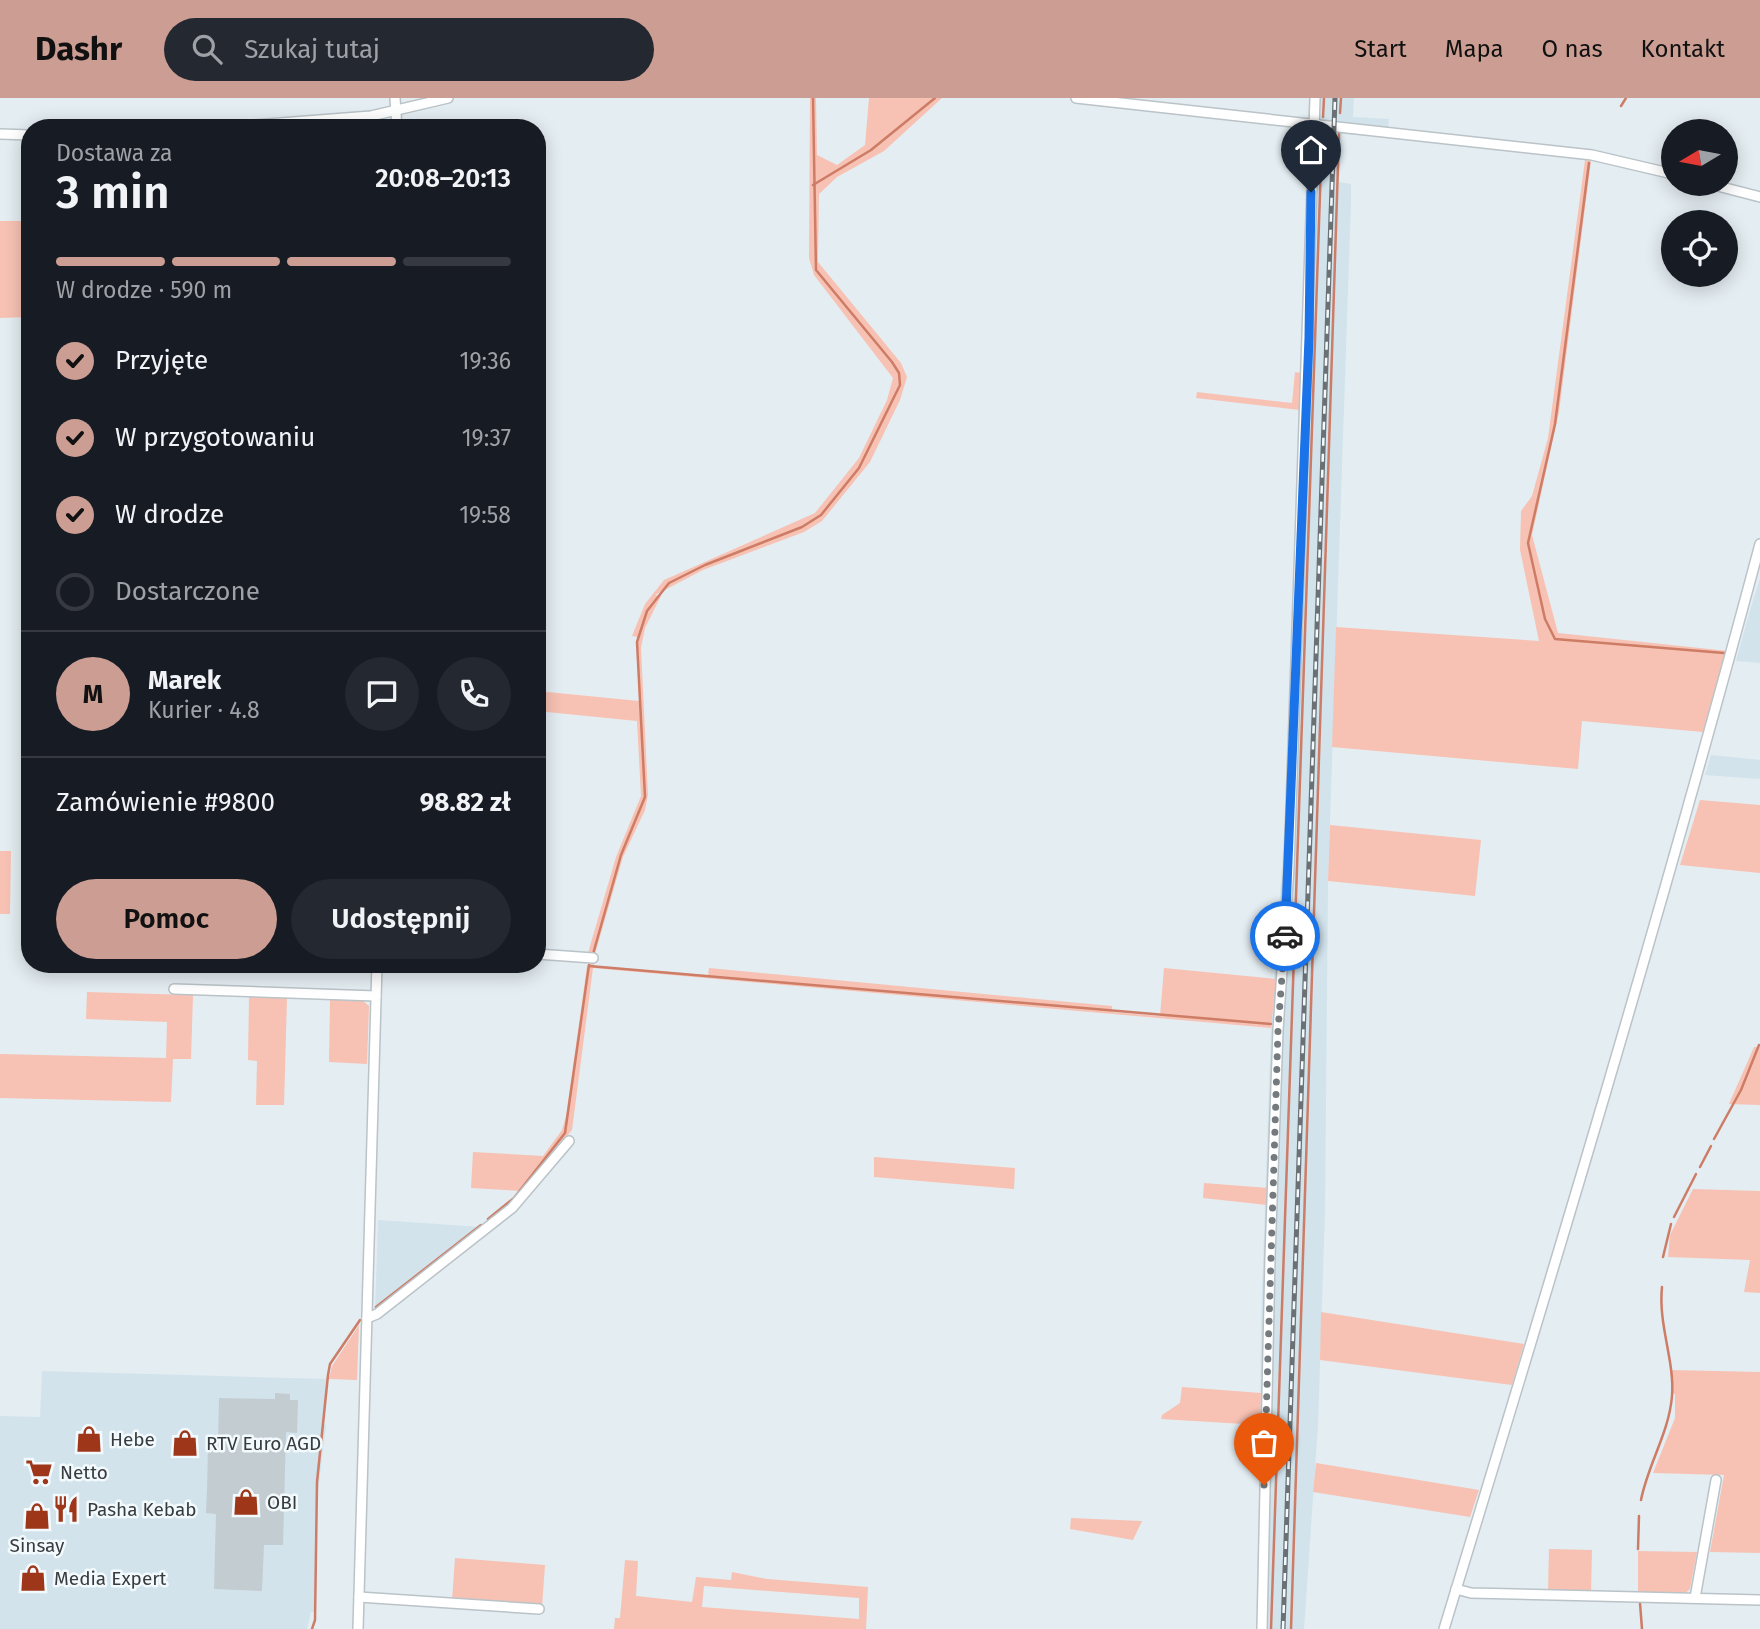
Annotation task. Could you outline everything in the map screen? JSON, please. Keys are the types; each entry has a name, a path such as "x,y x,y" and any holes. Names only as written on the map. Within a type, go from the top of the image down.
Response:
{"street":[{"path":"395,98 396,119"},
{"path":"310,119 395,111 448,98"},
{"path":"1076,98 1592,155 1661,171"},
{"path":"1262,1629 1278,1044 1287,910 1300,488 1309,338 1312,124 1315,98"},
{"path":"0,134 21,135"},
{"path":"1738,191 1760,197"},
{"path":"1444,1629 1598,1119 1714,716 1760,544"},
{"path":"546,955 593,958"},
{"path":"358,1629 377,973"},
{"path":"174,989 376,996"},
{"path":"367,1318 377,1314 512,1208 569,1141"},
{"path":"1695,1598 1716,1480"},
{"path":"1457,1589 1471,1593 1760,1600"},
{"path":"359,1597 539,1609"}],"shaded area":[{"path":"810,98 816,98 817,155 837,165 865,145 869,98 942,98 884,151 837,177 819,194 818,262 901,363 907,377 900,400 870,462 822,521 804,532 703,570 655,595 661,596 645,628 641,648 648,795 645,810 623,857 595,954 588,953 616,857 641,796 637,721 546,712 546,692 639,701 637,637 632,636 645,604 664,580 815,513 859,458 887,400 893,378 814,275 809,258"},
{"path":"1309,98 1354,98 1353,117 1389,119 1387,137 1342,134 1339,182 1351,184 1351,201 1328,881 1325,1212 1318,1425 1304,1629 1258,1629 1261,1323 1271,1028 1288,775"},
{"path":"1585,160 1591,161 1559,412 1532,535 1558,633 1728,651 1703,732 1582,721 1578,769 1332,747 1336,627 1539,641 1520,550 1521,511 1532,496 1548,438"},
{"path":"0,221 21,221 21,317 0,318"},
{"path":"1295,372 1301,373 1300,410 1196,398 1197,392 1292,403"},
{"path":"1760,578 1760,663 1736,661 1748,617"},
{"path":"1711,755 1760,760 1760,779 1705,775"},
{"path":"1700,800 1760,805 1760,873 1680,865"},
{"path":"1330,825 1481,840 1475,896 1328,881"},
{"path":"0,851 11,851 10,914 0,914"},
{"path":"591,961 594,966 708,975 709,968 1112,1006 1112,1012 1160,1016 1164,968 1276,979 1271,1028 593,968 572,1130 523,1191 471,1188 473,1152 543,1156 562,1130 587,966"},
{"path":"87,992 193,995 191,1059 173,1059 171,1102 0,1098 0,1054 166,1058 167,1022 86,1019"},
{"path":"249,997 287,998 284,1105 256,1105 257,1061 248,1060"},
{"path":"330,999 362,1000 369,1006 367,1064 329,1062"},
{"path":"1754,1047 1760,1047 1760,1105 1729,1104"},
{"path":"874,1157 1015,1168 1014,1189 874,1177"},
{"path":"1204,1183 1268,1188 1267,1205 1203,1198"},
{"path":"1693,1189 1760,1191 1760,1293 1744,1292 1750,1260 1668,1257 1670,1235"},
{"path":"378,1220 482,1227 375,1310"},
{"path":"1321,1312 1524,1344 1512,1385 1320,1360"},
{"path":"359,1325 357,1380 329,1379 332,1366"},
{"path":"1670,1370 1760,1372 1760,1553 1710,1552 1724,1475 1653,1473 1675,1418 1675,1394"},
{"path":"42,1371 326,1379 326,1425 316,1508 315,1612 311,1612 307,1629 0,1629 0,1416 40,1417"},
{"path":"1182,1387 1261,1393 1260,1425 1161,1419 1162,1415 1180,1403"},
{"path":"1316,1463 1479,1490 1470,1517 1313,1492"},
{"path":"1071,1518 1142,1521 1133,1540 1070,1529"},
{"path":"1549,1549 1592,1550 1591,1592 1548,1591"},
{"path":"1638,1551 1697,1552 1690,1589 1683,1595 1638,1594"},
{"path":"455,1558 545,1565 542,1607 452,1600"},
{"path":"625,1560 638,1561 636,1596 692,1602 696,1577 731,1580 732,1572 767,1579 868,1587 866,1629 614,1629 615,1618 620,1618","holes":["704,1586 859,1598 859,1619 702,1607"]}],"building":[{"name":"OBI","path":"275,1393 290,1394 290,1400 298,1400 297,1433 286,1432 283,1545 264,1545 262,1591 214,1589 216,1514 206,1513 208,1447 218,1447 219,1398 275,1399"}],"waterway":[{"path":"593,954 621,855 645,797 637,642 647,611 669,583 705,565 802,527 821,515 859,468 900,385 899,373 892,362 816,270 813,98"},
{"path":"813,185 871,150 935,98"},
{"path":"1323,117 1324,98"},
{"path":"1340,113 1341,98"},
{"path":"1621,106 1626,98"},
{"path":"1291,1629 1339,134"},
{"path":"1271,1629 1322,135"},
{"path":"1589,163 1555,424 1528,543 1545,619 1555,639 1724,653"},
{"path":"488,1219 514,1198 565,1133 589,965"},
{"path":"589,966 1271,1024"},
{"path":"1714,1139 1741,1090 1759,1045"},
{"path":"1700,1167 1711,1146"},
{"path":"1674,1217 1696,1174"},
{"path":"1663,1257 1671,1224"},
{"path":"376,1307 481,1225"},
{"path":"1641,1500 1667,1423 1672,1396 1671,1370 1662,1315 1662,1287"},
{"path":"312,1629 315,1620 317,1482 328,1375 330,1364 360,1320"},
{"path":"1638,1549 1639,1516"},
{"path":"1640,1603 1642,1629"}],"railway":[{"path":"1283,1629 1335,98"}],"way so far":[{"path":"1264,1485 1278,1030 1285,936"}],"place":[{"name":"Hebe","path":"89,1439"},
{"name":"RTV Euro AGD","path":"185,1443"},
{"name":"Netto","path":"39,1472"},
{"name":"OBI","path":"246,1502"},
{"name":"Pasha Kebab","path":"66,1509"},
{"name":"Sinsay","path":"37,1516"},
{"name":"Media Expert","path":"33,1578"}],"route":[{"path":"1285,936 1301,475 1309,338 1311,192"}]}
